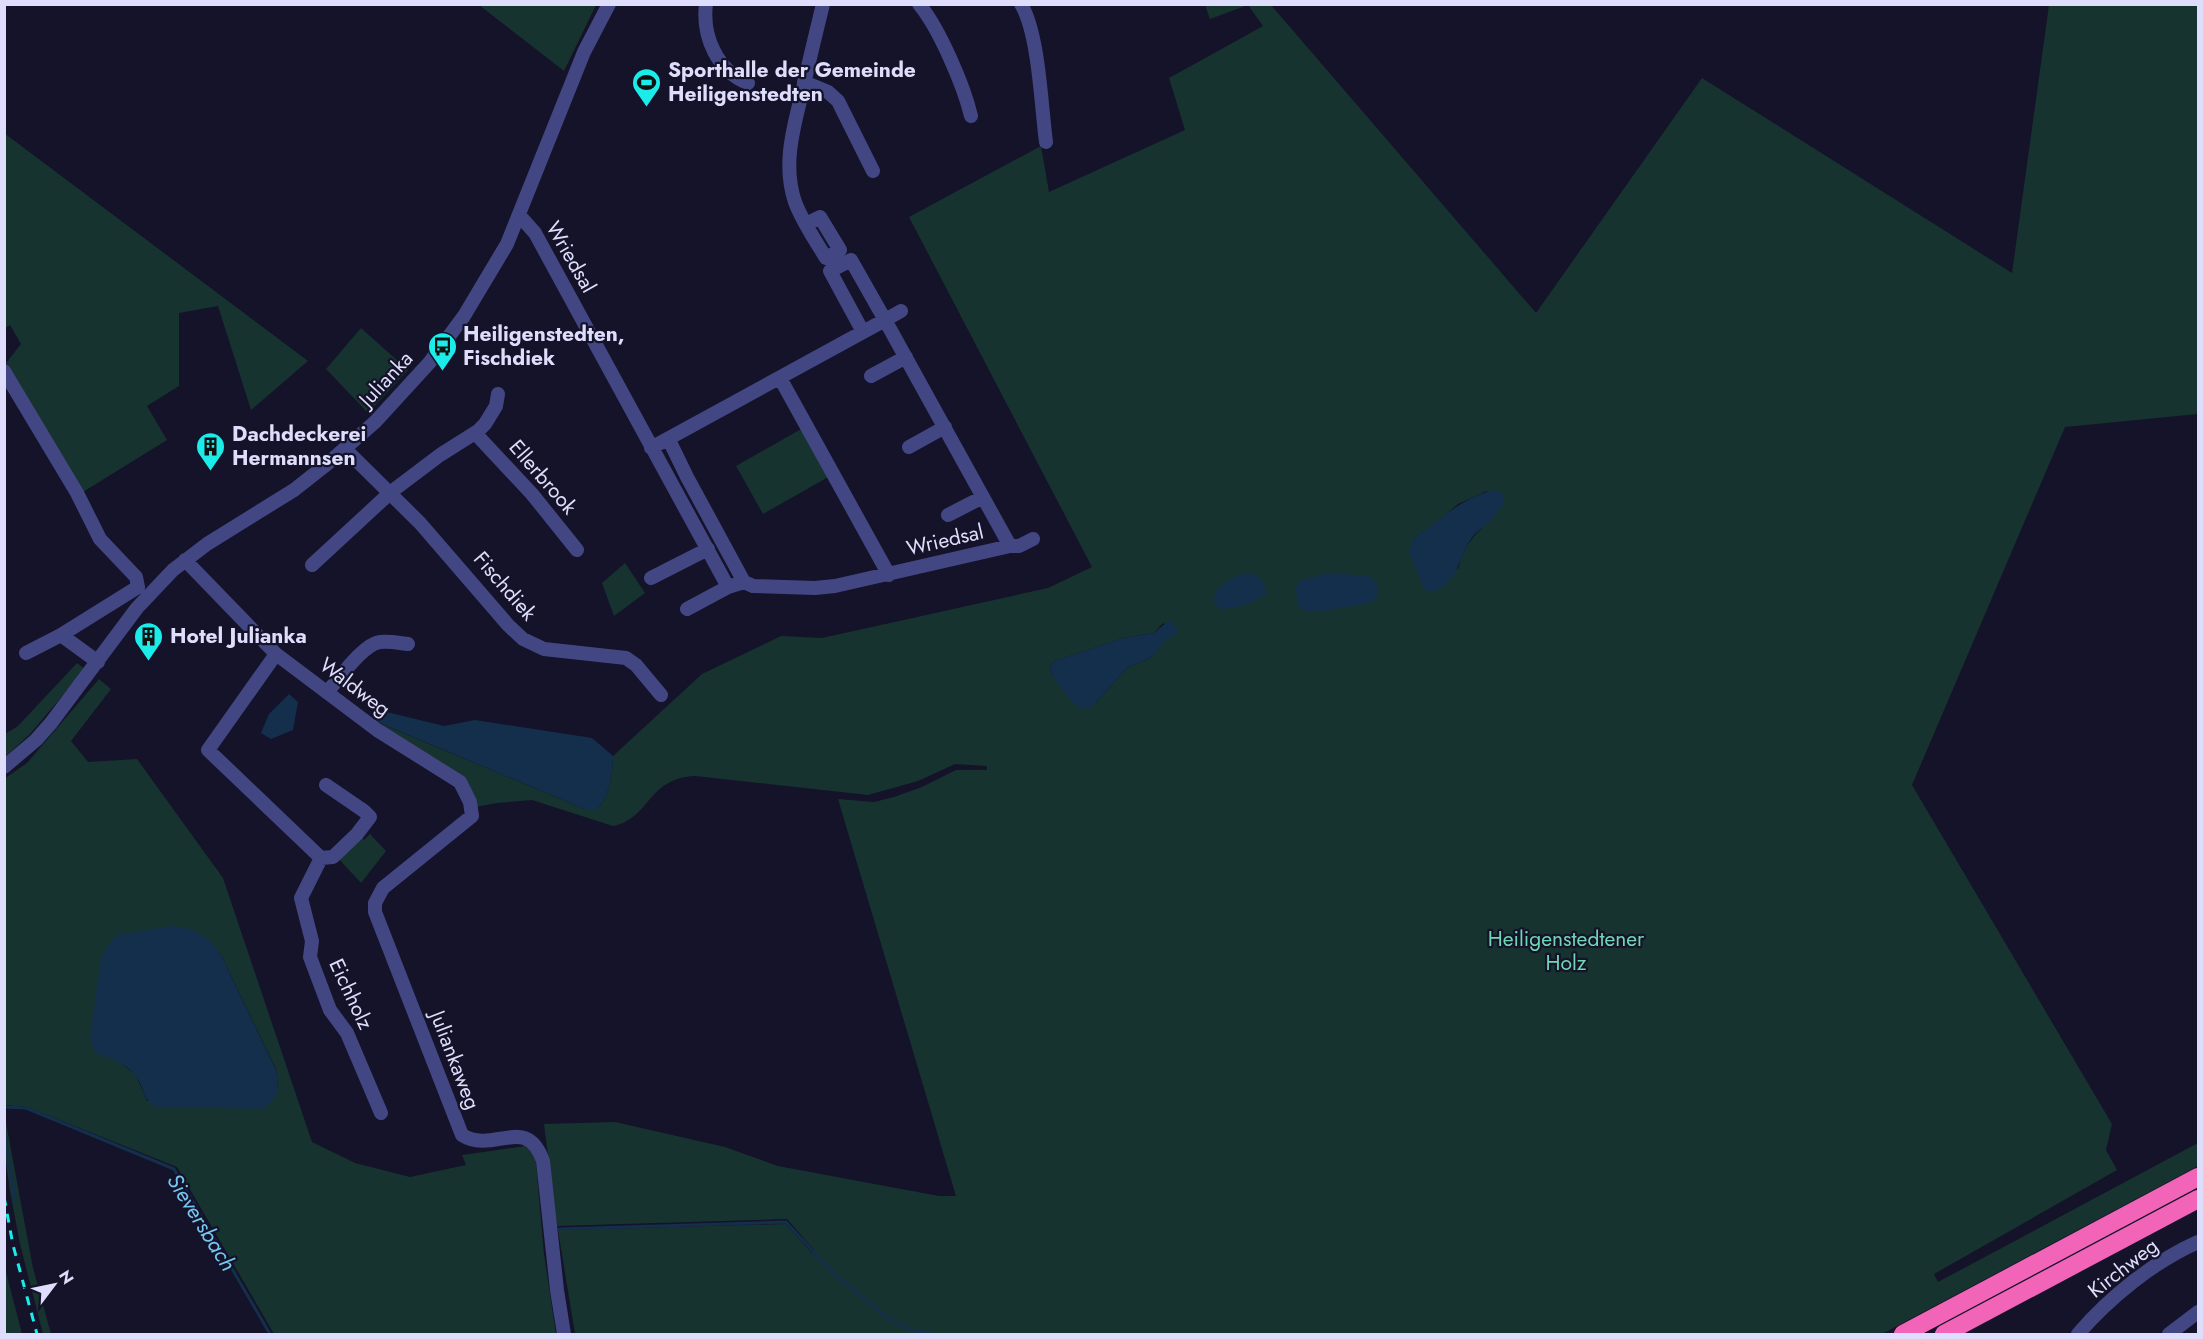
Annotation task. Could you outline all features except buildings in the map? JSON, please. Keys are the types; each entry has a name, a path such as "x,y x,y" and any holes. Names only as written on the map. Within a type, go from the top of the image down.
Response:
{"highway":[{"path":"1903,1335 2199,1177"},
{"path":"1944,1335 2199,1199"}],"street":[{"name":"Julianka","path":"4,767 36,740 143,601 173,570 294,490 345,449 375,422 430,362 478,295 503,251 584,52 609,4"},
{"path":"706,4 704,21 708,37 723,66 735,78 748,83"},
{"path":"806,224 794,201 789,168 792,137 823,4"},
{"path":"919,4 927,14 949,58 967,98 971,116"},
{"path":"1021,4 1028,16 1035,49 1046,142"},
{"path":"804,82 828,92 838,101 873,171"},
{"name":"Wriedsal","path":"519,215 536,233 728,587"},
{"name":"Wriedsal","path":"863,332 830,271 851,260 1010,546"},
{"path":"651,448 901,311"},
{"path":"872,376 906,357"},
{"path":"4,370 78,493 100,539 139,583 138,587 61,635 26,653"},
{"name":"Wriedsal","path":"780,378 889,575"},
{"path":"312,565 391,492 440,455 475,433 488,420 496,406 498,394"},
{"path":"909,447 945,427"},
{"name":"Ellerbrook","path":"475,433 532,494 577,550"},
{"path":"669,440 744,582"},
{"name":"Fischdiek","path":"345,449 391,492 523,639 544,649 626,658 636,665 661,696"},
{"name":"Wriedsal","path":"948,515 983,497"},
{"name":"Wriedsal","path":"687,609 728,587 744,582 753,586 821,588 889,575 1010,546 1019,546 1033,539"},
{"path":"651,578 708,549"},
{"name":"Waldweg","path":"185,560 276,654 377,730 460,782 470,801 471,816"},
{"path":"61,635 98,662"},
{"path":"328,692 351,664 377,642 408,644"},
{"path":"276,654 208,750 321,858 333,857 370,818 364,811 326,785"},
{"name":"Juliankaweg","path":"471,816 383,888 375,903 375,912 462,1135 471,1140 480,1141 522,1137 530,1139 538,1149 543,1161 564,1335"},
{"name":"Eichholz","path":"321,858 301,898 312,941 310,957 330,1010 346,1033 381,1113"},
{"name":"Kirchweg","path":"2078,1335 2127,1288 2173,1254 2199,1242"},
{"path":"2169,1335 2199,1312"}],"green space":[{"path":"479,5 596,5 564,71"},
{"path":"1205,5 1248,5 1210,19"},
{"name":"Heiligenstedtener Holz","path":"1248,5 1271,5 1536,313 1702,78 2012,273 2049,5 2198,5 2198,414 2065,427 1912,785 2112,1124 2106,1150 2117,1170 1934,1274 1938,1282 2198,1143 2198,1166 1882,1334 575,1334 558,1230 786,1224 812,1253 814,1250 787,1219 557,1226 544,1124 615,1122 725,1147 778,1166 939,1196 956,1196 838,799 874,802 922,787 956,770 987,770 987,766 955,764 918,781 868,795 695,776 679,778 658,791 635,816 613,826 532,800 475,807 471,790 378,724 587,810 596,810 607,793 613,756 702,674 781,636 822,638 1048,588 1092,567 909,217 1041,146 1049,192 1185,130 1169,78 1263,26","holes":["1487,491 1492,519 1470,541 1458,569 1413,539 1458,504","1163,623 1176,633 1167,638 1150,658 1127,668 1093,706 1072,700 1051,672 1050,666 1054,661 1123,638 1154,633"]},
{"path":"4,133 308,361 251,410 218,306 179,313 179,386 147,406 167,440 83,492 6,363 21,344 10,325 5,328"},
{"path":"361,328 408,370 368,413 326,369"},
{"path":"803,428 830,476 763,514 736,466"},
{"path":"625,563 645,593 614,616 602,583"},
{"path":"77,663 85,669 30,734 5,757 5,734 18,726"},
{"path":"99,679 111,689 71,741 88,762 137,759 223,878 312,1142 355,1163 410,1177 466,1165 462,1155 525,1146 532,1152 536,1163 544,1254 556,1334 274,1334 177,1167 27,1107 5,1105 4,779 27,763","holes":["220,953 276,1069 278,1086 147,1101 136,1075 121,1063"]},
{"path":"370,834 386,851 361,883 337,857 359,835 364,840"},
{"path":"4,1112 33,1268 51,1334 43,1334 20,1244 5,1156"},
{"path":"5,1268 22,1334 5,1334"}],"water":[{"path":"1497,490 1502,493 1505,501 1493,518 1471,539 1447,584 1430,592 1424,588 1409,553 1413,539 1473,497"},
{"path":"1243,573 1259,578 1267,593 1244,605 1219,609 1214,601 1217,591"},
{"path":"1329,573 1369,576 1378,584 1378,596 1370,603 1316,612 1306,611 1298,606 1296,587 1301,580"},
{"path":"1168,621 1175,625 1177,633 1167,639 1150,658 1127,668 1093,706 1080,709 1062,689 1051,672 1050,666 1054,661 1123,638 1154,633"},
{"path":"289,694 298,702 293,730 271,739 261,733 269,714"},
{"path":"387,712 444,726 475,720 592,738 613,756 607,793 596,810 587,810 375,721 377,717"},
{"path":"171,926 187,928 199,933 220,953 276,1070 277,1092 273,1100 263,1109 155,1107 147,1099 137,1078 126,1066 95,1053 90,1036 101,960 106,948 117,935"}],"waterway":[{"name":"Sieversbach","path":"4,1107 26,1108 174,1169 270,1334"},
{"name":"Sieversbach","path":"4,1131 15,1201"},
{"path":"559,1229 786,1222 834,1274 890,1320 911,1330 933,1334"}],"railway":[{"path":"4,1197 13,1245 37,1334"}],"place":[{"name":"Sporthalle der Gemeinde Heiligenstedten","path":"647,108"},
{"name":"Heiligenstedten, Fischdiek","path":"442,372"},
{"name":"Dachdeckerei Hermannsen","path":"211,472"},
{"name":"Hotel Julianka","path":"149,662"}]}
